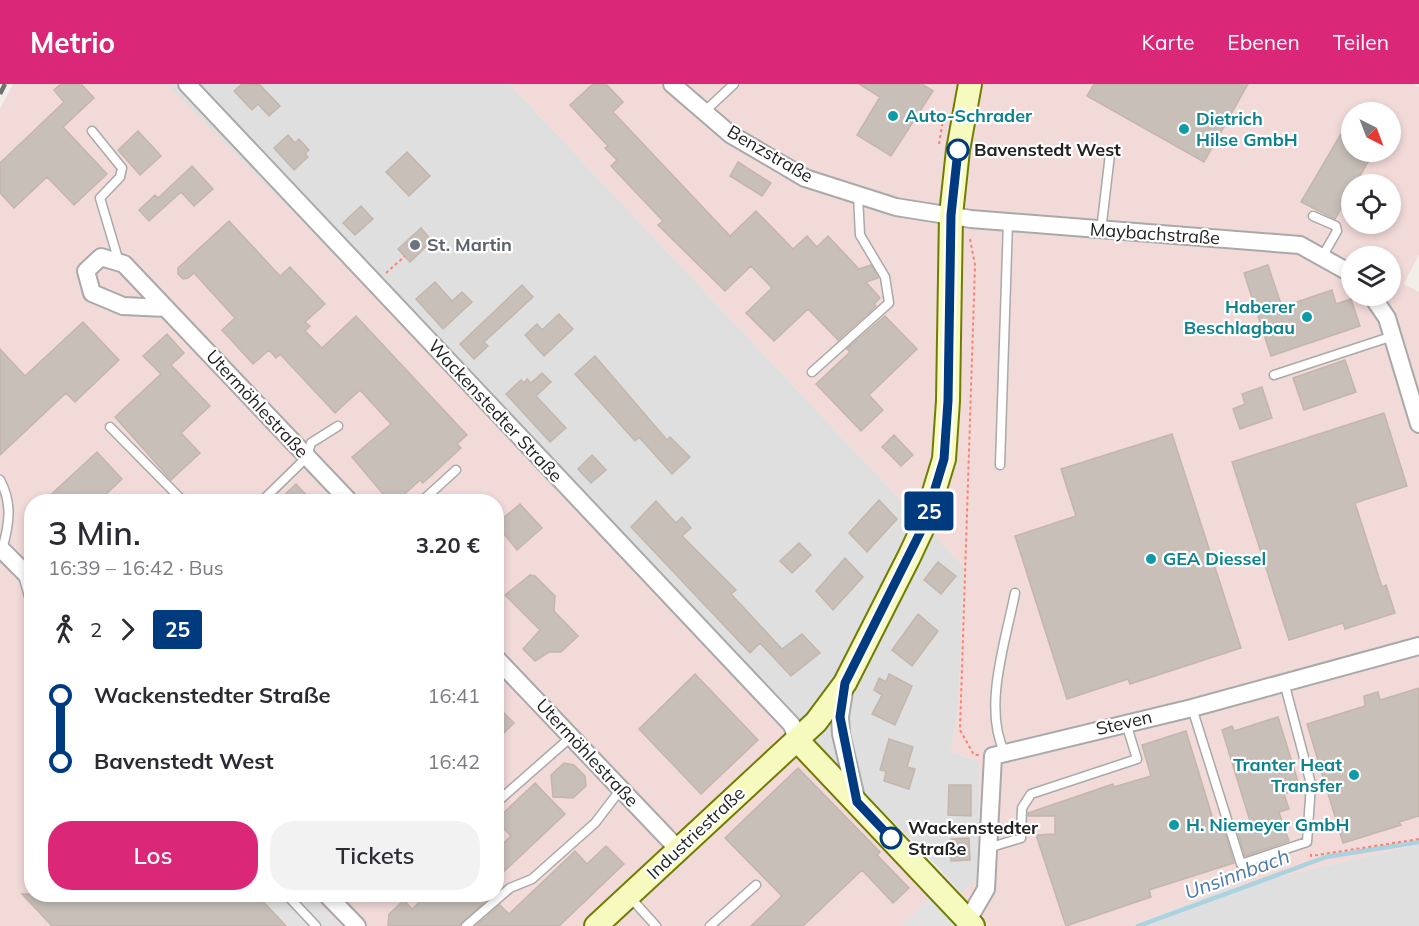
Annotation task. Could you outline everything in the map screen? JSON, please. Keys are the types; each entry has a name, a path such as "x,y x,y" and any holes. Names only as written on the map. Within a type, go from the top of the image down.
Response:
{"street":[{"name":"Wackenstedter Straße","path":"187,84 792,725 797,740"},
{"name":"Benzstraße","path":"672,84 730,134 805,178 896,207 951,215"},
{"name":"Industriestraße","path":"596,926 816,722 845,683 924,525 944,459 948,401 951,215 958,150 970,84"},
{"name":"Maybachstraße","path":"951,215 1101,231 1300,245 1341,268"},
{"path":"119,262 101,257 86,271 92,293 123,306 166,308"},
{"name":"Utermöhlestraße","path":"119,262 124,264 342,494"},
{"path":"1379,306 1387,318 1419,424"},
{"path":"1,549 24,573"},
{"name":"Steven","path":"1005,753 1126,722 1192,708 1419,646"},
{"name":"Utermöhlestraße","path":"504,666 678,849"},
{"path":"845,683 840,717 857,802"},
{"path":"797,740 857,802 967,924 986,889 993,756 1005,753"},
{"path":"334,902 357,926"}],"lane":[{"path":"704,112 734,84"},
{"path":"92,131 122,168 120,177 100,198 119,262"},
{"path":"1101,231 1110,154"},
{"path":"812,372 889,303 885,278 860,235 858,196"},
{"path":"1312,216 1336,226 1333,239 1322,257"},
{"path":"1000,465 1008,222"},
{"path":"1274,375 1393,336"},
{"path":"269,494 307,457 311,443 338,426"},
{"path":"110,427 176,494"},
{"path":"430,494 456,470"},
{"path":"0,480 9,504 10,518 1,549"},
{"path":"1005,753 997,738 996,695 1015,593"},
{"path":"1192,708 1241,864 1307,842 1311,784 1284,682"},
{"path":"988,848 1021,838 1022,808 1031,794 1137,759 1126,722"},
{"path":"504,796 571,737"},
{"path":"504,893 510,888 532,879 595,823 621,789"},
{"path":"710,926 756,885"},
{"path":"628,896 656,926"},
{"path":"294,902 316,926"},
{"path":"466,926 494,902"}],"path":[{"path":"939,153 940,130 946,110"},
{"path":"970,236 975,275 960,730 974,755"},
{"path":"375,283 405,256"},
{"path":"1307,842 1311,856 1419,838"}],"shaded area":[{"path":"13,84 167,84 962,894 977,880 980,762 951,752 958,710 965,568 510,84 1414,84 1419,87 1419,254 1404,284 1419,292 1419,844 1224,889 1130,926 0,926 0,109"},
{"path":"165,84 510,84 965,568 958,710 951,752 980,762 977,880 962,894"},
{"path":"1419,844 1419,926 1130,926 1224,889"},
{"path":"931,897 959,926 901,926"},
{"path":"266,902 318,902 341,926 288,926"}],"building":[{"path":"61,84 81,84 94,98 63,127 107,174 74,205 47,177 14,208 0,193 0,163 64,102 54,90"},
{"path":"242,84 259,84 280,106 269,116 258,104 252,110 234,91"},
{"path":"593,84 606,84 623,102 613,112 730,236 756,211 793,249 807,236 817,247 828,236 859,269 871,265 878,278 866,282 880,298 874,304 876,306 838,340 808,309 774,341 746,313 772,288 751,266 725,291 658,225 663,221 611,166 617,160 605,148 608,146 570,105"},
{"name":"Auto-Schrader","path":"859,84 922,84 933,91 891,156 857,135 880,97"},
{"name":"Dietrich Hilse GmbH","path":"1094,84 1248,84 1204,162 1087,96"},
{"path":"138,131 161,156 140,175 118,150"},
{"path":"1341,134 1341,162 1368,162 1361,174 1341,174 1341,209 1335,219 1301,202"},
{"path":"288,135 295,143 299,139 309,150 305,154 308,157 294,170 274,148"},
{"path":"407,152 430,176 409,196 386,172"},
{"path":"738,162 771,183 762,196 730,176"},
{"path":"192,166 213,189 194,206 181,192 149,221 139,210 155,195 158,198"},
{"path":"361,206 373,219 355,235 343,223"},
{"path":"229,221 280,276 290,267 325,304 305,322 310,326 305,331 322,348 356,316 467,435 457,444 461,448 423,483 420,480 405,494 383,494 352,457 391,424 360,390 335,413 280,354 276,358 269,350 253,364 222,330 235,318 194,273 183,279 178,274 178,268"},
{"name":"St. Martin","path":"421,228 432,241 410,262 398,249"},
{"name":"Haberer Beschlagbau","path":"1268,265 1282,307 1332,290 1336,304 1341,302 1341,306 1353,306 1360,326 1271,356 1244,273"},
{"path":"435,282 452,301 462,292 472,302 443,329 416,299"},
{"path":"522,285 533,297 484,342 488,346 474,359 460,344"},
{"path":"559,314 573,329 544,356 525,335 537,324 542,330"},
{"path":"885,316 917,349 869,395 883,410 861,431 816,384 850,352 847,349"},
{"path":"83,322 119,360 75,402 66,393 0,455 0,349 25,376"},
{"path":"167,334 184,353 171,365 210,406 181,433 200,453 171,480 115,417 161,374 143,356"},
{"path":"595,356 667,440 670,437 690,457 672,474 639,437 635,441 575,374"},
{"path":"1345,360 1356,392 1304,410 1293,378"},
{"path":"542,373 551,382 536,396 566,428 550,442 506,394 521,380 524,383 527,379 531,383"},
{"path":"1262,387 1272,418 1240,429 1233,409 1245,404 1242,394"},
{"path":"1384,413 1407,486 1355,503 1382,587 1386,585 1395,613 1345,629 1343,623 1289,640 1232,462"},
{"name":"GEA Diessel","path":"1172,434 1241,648 1130,684 1128,679 1067,699 1015,536 1076,516 1061,469"},
{"path":"894,435 913,455 901,466 882,447"},
{"path":"97,452 122,479 106,494 52,494"},
{"path":"592,455 606,470 591,483 578,469"},
{"path":"296,484 305,494 285,494"},
{"path":"879,500 897,519 867,552 849,533"},
{"path":"656,501 676,523 682,517 691,528 682,536 736,590 731,594 782,649 802,634 820,653 791,676 760,643 750,653 631,527"},
{"path":"520,504 542,528 517,550 504,534 504,517"},
{"path":"799,543 811,555 792,573 780,561"},
{"path":"845,558 863,577 833,610 816,591"},
{"path":"938,562 956,576 941,594 924,580"},
{"path":"530,575 535,576 555,596 554,611 578,636 561,652 549,652 535,661 523,649 540,630 505,595"},
{"path":"918,614 938,631 912,666 892,650"},
{"path":"695,674 758,740 701,794 639,729"},
{"path":"889,674 912,686 895,725 872,714 882,695 874,690 879,678 886,682"},
{"name":"Tranter Heat Transfer","path":"1419,688 1419,816 1399,822 1401,825 1343,843 1307,724 1365,706 1364,696 1378,692 1380,700"},
{"path":"504,713 514,723 504,733"},
{"path":"1278,717 1300,788 1284,794 1289,809 1279,812 1289,841 1245,856 1236,826 1250,821 1222,730 1232,726 1234,731"},
{"path":"1186,731 1217,832 1224,830 1234,863 1149,890 1151,897 1066,926 1036,835 1055,834 1055,816 1028,816 1028,813 1113,784 1114,787 1151,776 1142,745"},
{"path":"889,739 913,747 907,767 915,769 909,789 884,781 886,771 880,770"},
{"path":"564,763 574,765 585,776 586,786 573,798 553,797 551,775"},
{"path":"798,768 880,852 877,855 909,888 893,903 862,870 803,926 751,926 782,896 725,838"},
{"path":"535,783 565,814 504,871 504,842 511,836 504,829 504,812"},
{"path":"949,785 971,785 971,816 948,815"},
{"path":"969,838 970,860 951,861 951,839"},
{"path":"606,846 624,864 559,926 476,926 500,905 509,914 575,851 587,864"},
{"path":"30,902 264,902 286,926 52,926"},
{"path":"402,902 406,902 412,909 419,902 485,902 460,926 388,926 389,914"}],"waterway":[{"name":"Unsinnbach","path":"1138,926 1326,857 1419,842"}],"railway":[{"path":"0,94 5,84"}],"bus line":[{"name":"25","path":"891,838 857,802 840,717 845,683 924,525 936,492 944,459 948,401 951,215 958,150"}],"place":[{"name":"Auto-Schrader","path":"893,116"},
{"name":"Dietrich Hilse GmbH","path":"1184,129"},
{"name":"Bavenstedt West","path":"958,150"},
{"name":"St. Martin","path":"415,245"},
{"name":"Haberer Beschlagbau","path":"1307,317"},
{"name":"GEA Diessel","path":"1151,559"},
{"name":"Tranter Heat Transfer","path":"1354,775"},
{"name":"H. Niemeyer GmbH","path":"1174,825"},
{"name":"Wackenstedter Straße","path":"891,838"}]}
